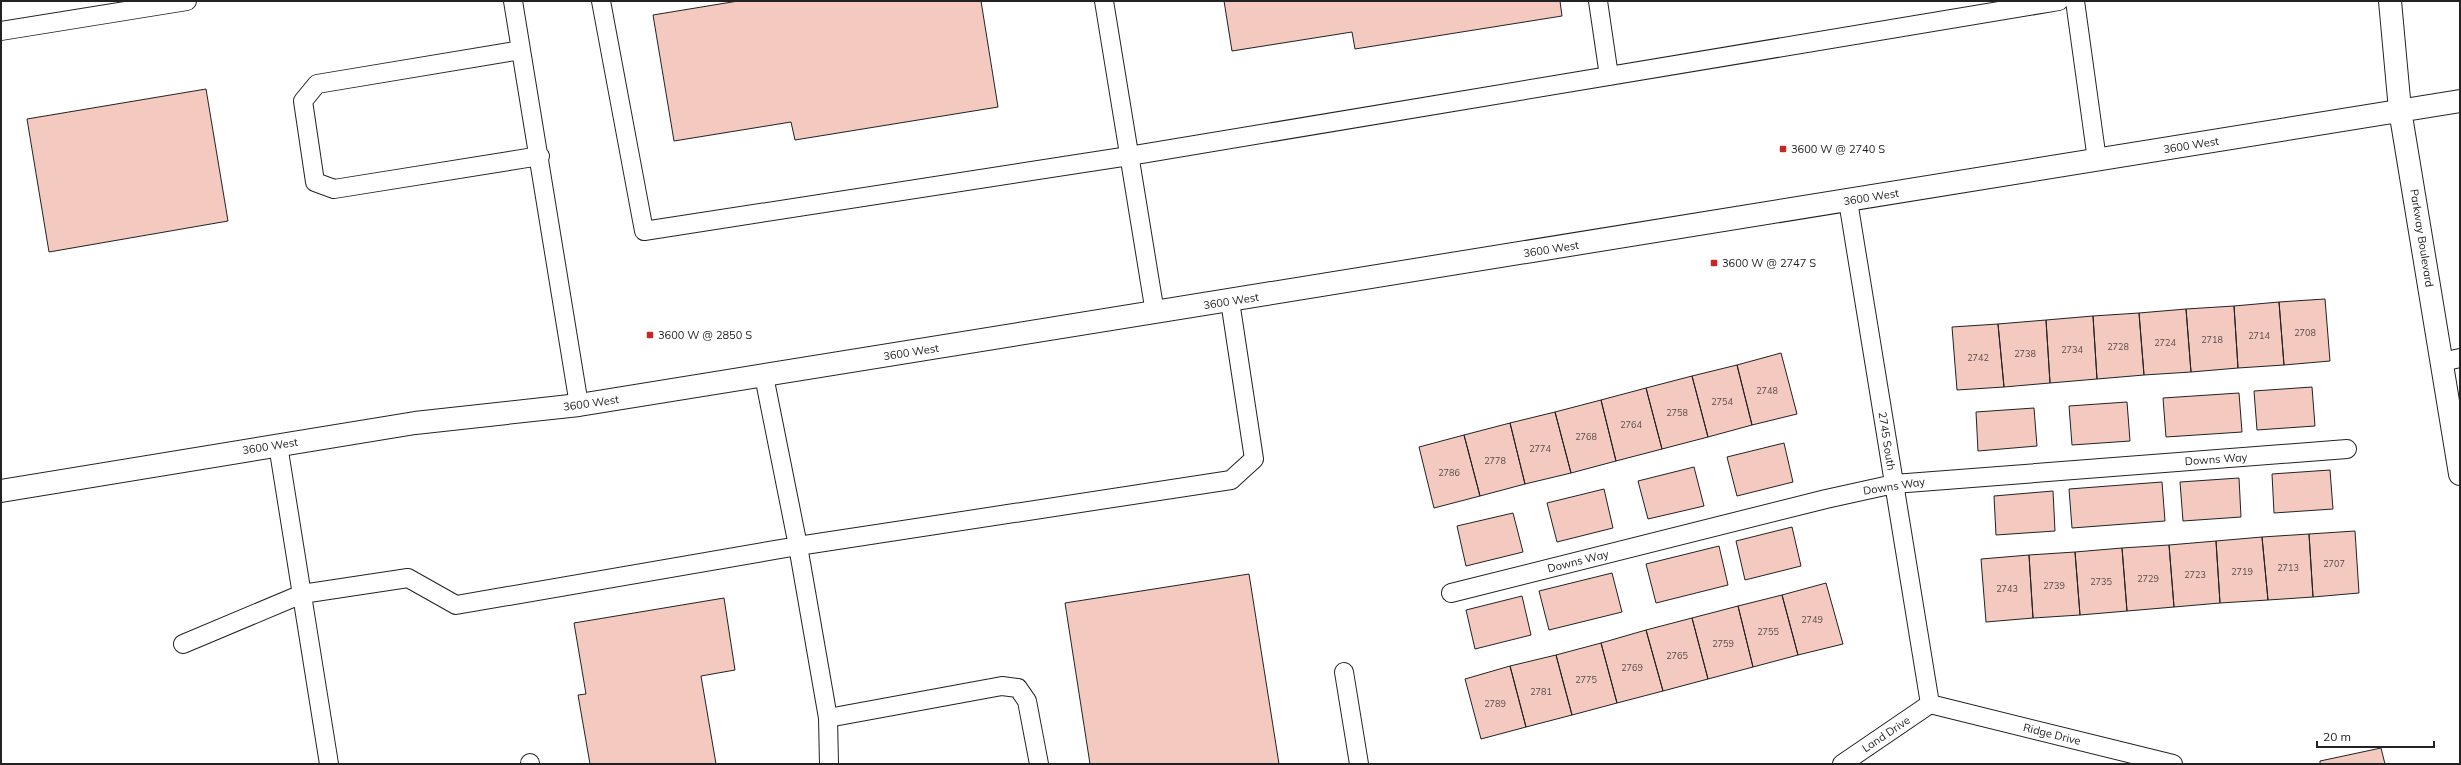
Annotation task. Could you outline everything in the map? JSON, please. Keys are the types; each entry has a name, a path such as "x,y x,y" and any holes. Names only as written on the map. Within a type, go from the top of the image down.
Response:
{"street":[{"name":"Parkway Boulevard","path":"2390,1 2400,110 2451,360 2460,474"},
{"name":"3600 West","path":"1,490 415,423 579,405 764,376 2460,101"}],"lane":[{"path":"1,31 187,1"},
{"path":"513,1 540,156 579,405"},
{"path":"601,1 644,232 1129,156 2059,1"},
{"path":"1104,1 1155,313"},
{"path":"1598,1 1609,76"},
{"path":"2075,1 2097,160"},
{"path":"521,50 317,84 303,101 315,182 334,190 540,156"},
{"name":"2745 South","path":"1848,201 1930,704"},
{"path":"183,644 302,594 408,578 456,605 798,546 1231,480 1254,459 1230,301"},
{"path":"764,376 798,546 828,718 829,764"},
{"path":"278,445 329,764"},
{"name":"Downs Way","path":"1451,593 1826,499 1894,484 2347,449"},
{"path":"1344,672 1359,764"},
{"path":"828,718 1002,686 1018,688 1028,701 1039,764"},
{"name":"Land Drive","path":"1842,764 1930,704"},
{"name":"Ridge Drive","path":"1930,704 2173,764"}],"building":[{"path":"738,1 981,1 998,107 795,140 791,122 674,141 653,15"},
{"path":"1224,1 1560,1 1562,16 1355,49 1352,32 1232,51"},
{"path":"206,89 228,221 49,252 27,119"},
{"path":"2325,299 2330,361 2284,365 2279,302"},
{"path":"2279,302 2284,365 2238,368 2234,306"},
{"path":"2234,306 2238,368 2191,372 2186,309"},
{"path":"2186,309 2191,372 2144,375 2139,313"},
{"path":"2139,313 2144,375 2097,379 2093,316"},
{"path":"2093,316 2097,379 2050,383 2046,320"},
{"path":"2046,320 2050,383 2004,387 1998,324"},
{"path":"1998,324 2004,387 1957,390 1952,327"},
{"path":"1781,353 1797,414 1752,425 1737,365"},
{"path":"1737,365 1752,425 1708,437 1692,376"},
{"path":"1692,376 1708,437 1662,449 1646,388"},
{"path":"2312,387 2315,426 2257,430 2254,391"},
{"path":"1646,388 1662,449 1616,461 1601,400"},
{"path":"2239,393 2242,432 2166,437 2163,398"},
{"path":"1601,400 1616,461 1571,473 1555,412"},
{"path":"2127,402 2130,441 2072,445 2069,406"},
{"path":"2034,408 2037,446 1978,451 1976,412"},
{"path":"1555,412 1571,473 1525,484 1510,423"},
{"path":"1510,423 1525,484 1480,496 1464,435"},
{"path":"1464,435 1480,496 1434,508 1419,447"},
{"path":"1784,443 1793,482 1737,496 1727,457"},
{"path":"1694,467 1704,506 1648,519 1638,481"},
{"path":"2330,470 2333,509 2274,513 2272,474"},
{"path":"2239,478 2241,517 2183,521 2180,482"},
{"path":"2162,482 2165,521 2072,528 2069,489"},
{"path":"1604,489 1613,528 1557,542 1547,503"},
{"path":"2053,491 2055,531 1996,535 1994,496"},
{"path":"1513,513 1523,552 1466,566 1457,526"},
{"path":"1792,527 1801,566 1745,580 1736,541"},
{"path":"2355,531 2359,593 2313,597 2309,534"},
{"path":"2309,534 2313,597 2268,600 2262,537"},
{"path":"2262,537 2268,600 2220,603 2216,541"},
{"path":"2216,541 2220,603 2174,607 2169,545"},
{"path":"2169,545 2174,607 2127,611 2122,548"},
{"path":"1719,546 1728,585 1656,603 1646,564"},
{"path":"2122,548 2127,611 2080,615 2075,552"},
{"path":"2075,552 2080,615 2033,618 2029,555"},
{"path":"2029,555 2033,618 1986,622 1981,559"},
{"path":"1612,573 1622,612 1549,630 1539,591"},
{"path":"1249,574 1279,764 1090,764 1065,603"},
{"path":"1826,583 1843,644 1798,655 1782,595"},
{"path":"1782,595 1798,655 1753,667 1738,606"},
{"path":"1522,596 1531,635 1475,649 1466,610"},
{"path":"724,598 735,670 701,676 716,764 590,764 578,695 586,694 574,623"},
{"path":"1738,606 1753,667 1708,679 1692,618"},
{"path":"1692,618 1708,679 1663,691 1646,630"},
{"path":"1646,630 1663,691 1617,703 1601,643"},
{"path":"1601,643 1617,703 1572,715 1556,655"},
{"path":"1556,655 1572,715 1526,727 1510,666"},
{"path":"1510,666 1526,727 1481,739 1465,679"},
{"path":"2381,748 2385,764 2320,764 2320,761"}],"place":[{"name":"3600 W @ 2740 S","path":"1783,149"},
{"name":"3600 W @ 2747 S","path":"1714,263"},
{"name":"3600 W @ 2850 S","path":"650,335"}]}
